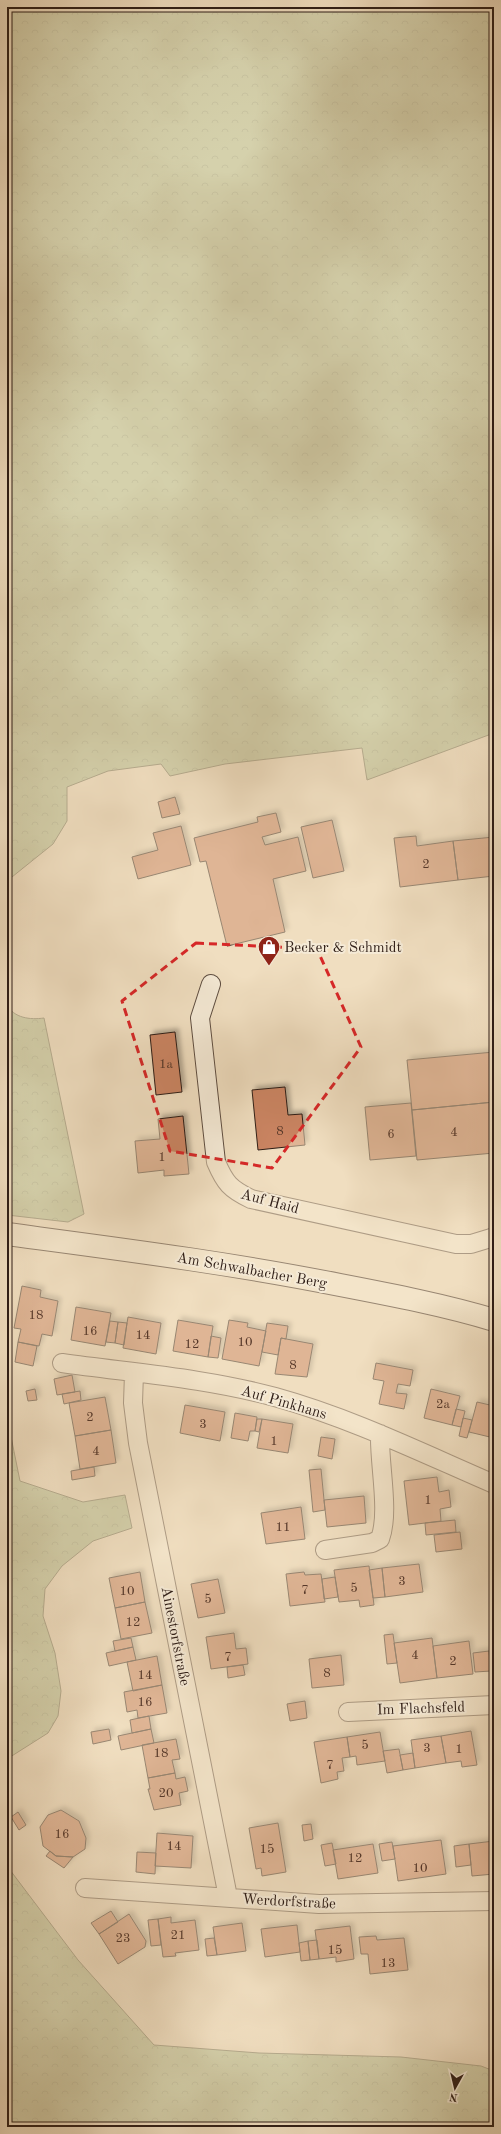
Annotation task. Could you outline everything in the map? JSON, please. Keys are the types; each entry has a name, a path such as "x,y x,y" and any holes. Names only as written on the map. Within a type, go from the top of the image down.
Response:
{"main road":[{"name":"Am Schwalbacher Berg","path":"7,1234 172,1256 299,1277 390,1294 464,1311 494,1320"}],"street":[{"name":"Auf Haid","path":"211,984 200,1018 216,1162 223,1179 234,1191 251,1199 456,1244 471,1244 494,1237"},
{"name":"Auf Pinkhans","path":"62,1362 216,1384 274,1397 326,1413 380,1434 494,1484"},
{"name":"Ainestorfstraße","path":"134,1373 133,1403 138,1444 228,1897"},
{"path":"325,1550 372,1543 380,1539 384,1512 379,1452 380,1434"},
{"name":"Im Flachsfeld","path":"348,1712 494,1705"},
{"name":"Werdorfstraße","path":"85,1888 319,1904 494,1901"}],"highlighted area":[{"path":"196,943 317,949 361,1047 272,1168 170,1151 122,1001"}],"green space":[{"path":"7,7 494,7 494,733 367,780 362,748 225,764 170,776 161,764 108,771 67,787 67,821 53,844 7,881"},
{"path":"7,1005 14,1013 23,1017 33,1019 44,1018 84,1214 68,1222 7,1215"},
{"path":"7,1417 20,1481 83,1502 125,1495 132,1528 93,1541 62,1566 45,1589 43,1616 55,1653 61,1691 58,1716 48,1733 7,1759"},
{"path":"7,1866 78,1960 154,2045 259,2053 401,2057 481,2066 494,2071 494,2127 7,2127"}],"building":[{"path":"175,797 180,814 162,818 158,802"},
{"path":"276,813 281,832 262,837 265,845 298,837 306,871 273,879 285,932 227,946 206,861 200,862 194,838 258,822 257,817"},
{"path":"332,820 344,871 313,878 301,827"},
{"path":"181,826 191,865 138,879 132,857 158,850 153,833"},
{"path":"416,836 417,846 453,841 458,880 400,887 394,838"},
{"path":"494,837 494,876 458,880 453,841"},
{"path":"175,1032 182,1092 156,1095 150,1035"},
{"path":"494,1052 494,1102 412,1110 407,1060"},
{"path":"285,1087 288,1115 302,1114 305,1145 258,1150 252,1090"},
{"path":"494,1102 494,1153 417,1160 412,1110"},
{"path":"411,1103 416,1156 370,1160 365,1107"},
{"path":"183,1116 189,1174 164,1176 164,1170 138,1173 135,1141 160,1139 158,1119"},
{"path":"22,1286 41,1290 40,1297 58,1301 52,1336 42,1334 39,1346 18,1342 21,1329 14,1328"},
{"path":"76,1307 111,1313 105,1346 71,1340"},
{"path":"128,1317 161,1323 156,1354 123,1348"},
{"path":"178,1320 213,1326 208,1357 173,1351"},
{"path":"229,1320 248,1323 247,1327 266,1331 259,1366 222,1359"},
{"path":"110,1321 118,1322 115,1343 106,1342"},
{"path":"118,1322 127,1323 124,1345 115,1343"},
{"path":"267,1323 288,1326 286,1339 281,1338 278,1355 262,1352"},
{"path":"211,1336 221,1338 218,1358 208,1357"},
{"path":"281,1338 313,1344 307,1377 275,1374"},
{"path":"18,1342 37,1346 33,1366 15,1362"},
{"path":"376,1363 413,1370 410,1386 398,1384 396,1393 407,1394 404,1409 379,1404 384,1381 373,1379"},
{"path":"72,1375 75,1392 57,1395 54,1379"},
{"path":"35,1389 37,1400 28,1401 26,1391"},
{"path":"431,1389 460,1396 452,1425 424,1418"},
{"path":"80,1391 81,1400 64,1404 62,1394"},
{"path":"105,1397 111,1430 75,1436 69,1403"},
{"path":"477,1402 494,1406 494,1438 469,1432"},
{"path":"185,1405 225,1412 220,1441 180,1433"},
{"path":"456,1409 465,1411 461,1427 452,1425"},
{"path":"235,1413 257,1417 255,1431 250,1431 248,1441 231,1438"},
{"path":"463,1418 472,1420 467,1438 459,1436"},
{"path":"257,1419 262,1419 259,1432 255,1431"},
{"path":"262,1419 293,1424 288,1453 257,1448"},
{"path":"111,1430 116,1463 80,1469 75,1436"},
{"path":"321,1437 335,1439 332,1459 318,1456"},
{"path":"94,1467 95,1476 72,1480 71,1471"},
{"path":"321,1469 325,1510 313,1512 309,1470"},
{"path":"437,1477 439,1492 449,1490 451,1507 440,1509 441,1521 409,1525 404,1481"},
{"path":"364,1496 366,1523 327,1527 324,1500"},
{"path":"301,1507 305,1539 266,1544 261,1513"},
{"path":"455,1520 456,1532 426,1535 425,1523"},
{"path":"460,1532 462,1549 436,1552 434,1535"},
{"path":"419,1564 423,1592 385,1597 382,1568"},
{"path":"369,1566 374,1605 360,1607 359,1600 339,1602 334,1570"},
{"path":"382,1568 385,1597 373,1598 369,1570"},
{"path":"140,1572 145,1602 115,1608 109,1578"},
{"path":"304,1572 305,1575 321,1574 325,1602 290,1606 286,1574"},
{"path":"335,1577 338,1597 324,1599 322,1579"},
{"path":"218,1579 225,1613 198,1618 191,1584"},
{"path":"145,1602 152,1633 121,1639 115,1608"},
{"path":"234,1633 236,1649 246,1648 248,1664 211,1669 206,1637"},
{"path":"393,1634 397,1663 387,1664 384,1635"},
{"path":"131,1638 133,1647 115,1651 113,1641"},
{"path":"432,1638 437,1678 400,1683 394,1643"},
{"path":"469,1641 473,1674 437,1678 433,1646"},
{"path":"133,1647 136,1660 109,1666 106,1653"},
{"path":"489,1651 491,1671 475,1672 473,1653"},
{"path":"341,1655 344,1685 312,1688 309,1659"},
{"path":"157,1656 162,1685 133,1691 127,1662"},
{"path":"243,1665 245,1675 228,1678 227,1667"},
{"path":"162,1685 167,1713 138,1718 137,1710 127,1712 124,1692"},
{"path":"305,1701 307,1718 290,1721 287,1704"},
{"path":"149,1716 151,1729 132,1733 130,1720"},
{"path":"109,1729 111,1740 93,1744 91,1732"},
{"path":"151,1729 154,1743 121,1750 118,1736"},
{"path":"471,1731 477,1765 462,1767 461,1761 446,1763 441,1736"},
{"path":"380,1732 385,1761 357,1765 356,1756 350,1757 347,1737"},
{"path":"441,1736 446,1763 415,1768 411,1740"},
{"path":"347,1737 350,1757 342,1758 344,1771 337,1772 338,1779 321,1783 314,1742"},
{"path":"176,1739 180,1759 172,1760 175,1773 148,1778 142,1745"},
{"path":"399,1749 403,1770 387,1773 383,1751"},
{"path":"413,1753 415,1768 403,1770 400,1755"},
{"path":"175,1773 176,1779 185,1777 188,1791 179,1793 181,1805 154,1810 148,1789 150,1789 148,1778"},
{"path":"61,1810 79,1821 86,1838 85,1849 73,1857 56,1856 43,1846 40,1827 48,1815"},
{"path":"18,1812 26,1825 19,1830 11,1817"},
{"path":"278,1823 286,1872 262,1876 261,1868 256,1869 249,1828"},
{"path":"311,1824 313,1839 304,1841 302,1825"},
{"path":"157,1833 193,1836 191,1868 155,1866"},
{"path":"441,1840 446,1874 398,1881 393,1846"},
{"path":"494,1841 494,1874 472,1876 469,1844"},
{"path":"392,1842 395,1859 382,1861 379,1844"},
{"path":"332,1843 336,1864 325,1866 321,1845"},
{"path":"373,1844 378,1873 338,1879 333,1850"},
{"path":"469,1844 471,1865 456,1867 454,1846"},
{"path":"50,1851 56,1856 73,1857 64,1868 46,1856"},
{"path":"137,1852 156,1853 155,1874 136,1872"},
{"path":"111,1911 118,1922 99,1934 91,1923"},
{"path":"129,1914 146,1941 145,1947 118,1964 99,1934"},
{"path":"171,1917 171,1923 195,1920 199,1950 175,1953 176,1956 163,1957 158,1919"},
{"path":"158,1919 161,1945 151,1946 148,1920"},
{"path":"242,1923 246,1951 217,1955 213,1927"},
{"path":"297,1925 300,1952 265,1957 261,1929"},
{"path":"350,1926 354,1959 336,1962 336,1957 319,1959 315,1930"},
{"path":"376,1936 377,1940 404,1938 408,1970 370,1974 368,1954 361,1954 359,1937"},
{"path":"214,1938 217,1955 207,1956 205,1939"},
{"path":"317,1940 319,1959 310,1960 308,1941"},
{"path":"308,1941 310,1960 301,1961 299,1943"}],"place":[{"name":"Becker & Schmidt","path":"269,966"}]}
